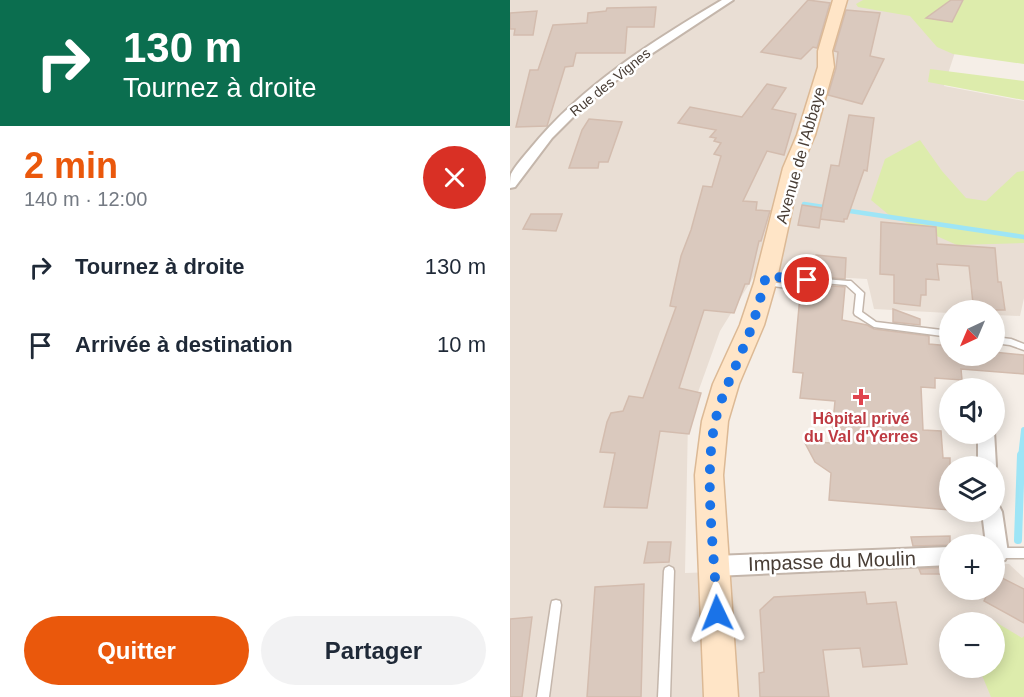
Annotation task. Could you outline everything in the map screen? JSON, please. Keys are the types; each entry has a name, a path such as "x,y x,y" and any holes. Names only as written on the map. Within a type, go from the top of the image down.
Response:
{"street":[{"name":"Rue des Vignes","path":"510,184 560,122 612,76 674,32 728,0"},
{"name":"Avenue de l'Abbaye","path":"720,697 710,475 712,440 726,384 744,346 766,280 792,168 806,135 826,67 825,51 840,0"},
{"name":"Impasse du Moulin","path":"715,566 939,556"}],"lane":[{"path":"766,280 801,288"},
{"path":"766,280 848,283 860,292 858,313 874,324 939,333"},
{"path":"1005,341 1024,347"},
{"path":"1005,553 1024,553"},
{"path":"664,697 669,571"},
{"path":"543,697 556,605"}],"shaded area":[{"path":"510,0 972,0 944,86 1024,101 1024,298 1020,316 1005,315 1005,300 939,300 939,312 874,309 867,279 756,273 720,331 688,420 685,573 939,565 939,600 1005,600 1005,564 1009,564 1024,578 1024,697 510,697"}],"green space":[{"path":"863,0 1024,0 1024,64 953,54 937,47 910,16 858,7 856,4"},
{"path":"930,69 1024,81 1024,100 928,82"},
{"path":"920,140 942,171 966,198 986,201 1017,172 1024,171 1024,243 957,245 889,215 871,200 885,159"},
{"path":"1005,628 1022,638 1024,636 1024,697 991,697 983,678 1005,678"}],"building":[{"path":"808,0 830,3 817,48 813,47 801,59 761,52"},
{"path":"951,0 963,0 952,22 926,18"},
{"path":"656,7 654,27 627,27 625,53 576,53 573,66 565,67 547,126 516,127 530,70 538,70 553,25 587,23 588,13 606,11 607,8"},
{"path":"846,10 880,13 870,56 884,59 862,104 828,95 836,68 838,52 834,51"},
{"path":"537,11 533,35 514,35 515,29 510,29 510,13"},
{"path":"767,84 786,88 772,109 796,114 784,155 767,151 743,201 757,202 756,210 770,211 761,241 759,241 749,284 745,284 734,313 704,310 679,388 701,393 689,434 660,431 647,508 604,507 615,453 600,452 607,422 611,413 623,411 629,396 643,398 676,307 670,306 681,256 703,186 712,187 721,156 714,154 721,143 714,141 716,138 710,137 716,130 678,123 690,107 742,117"},
{"path":"849,115 874,118 867,171 864,170 847,219 844,219 844,222 820,219 831,165 839,166"},
{"path":"589,119 622,122 608,162 599,162 598,168 569,168 582,130"},
{"path":"802,205 822,208 819,228 798,225"},
{"path":"531,214 562,214 556,231 523,229"},
{"path":"881,222 936,227 937,244 995,248 998,282 1001,282 1004,300 973,300 969,266 937,264 939,280 926,279 926,295 921,295 920,306 894,303 894,275 880,274"},
{"path":"816,255 846,258 845,279 809,276"},
{"name":"Hôpital privé du Val d'Yerres","path":"807,284 845,287 842,320 867,325 874,329 929,336 929,344 939,345 939,366 1005,366 1005,353 1024,355 1024,374 961,369 962,378 935,378 935,388 921,387 923,430 939,431 939,444 942,444 943,456 939,456 939,509 829,500 831,473 815,462 804,441 831,443 835,401 800,398 803,373 793,372 800,296 807,289"},
{"path":"893,309 920,319 920,325 893,322"},
{"path":"939,536 939,545 913,546 911,537"},
{"path":"648,542 671,542 669,562 644,563"},
{"path":"939,568 939,574 921,574 919,569"},
{"path":"1005,580 1024,589 1024,623 1005,612 984,601 1005,600"},
{"path":"644,584 641,697 587,697 595,587"},
{"path":"865,592 867,604 896,602 907,664 863,667 860,648 823,650 829,697 760,697 759,673 764,672 760,610 774,597"},
{"path":"532,617 522,697 510,697 510,619"}],"waterway":[{"path":"804,204 830,208"},
{"path":"843,210 1024,237"},
{"path":"1021,457 1024,430"},
{"path":"1018,540 1021,455"}],"place":[{"name":"Hôpital privé du Val d'Yerres","path":"861,397"}],"route":[{"path":"717,613 710,475 710,450 715,422 726,384 752,325 766,276 807,280"}]}
